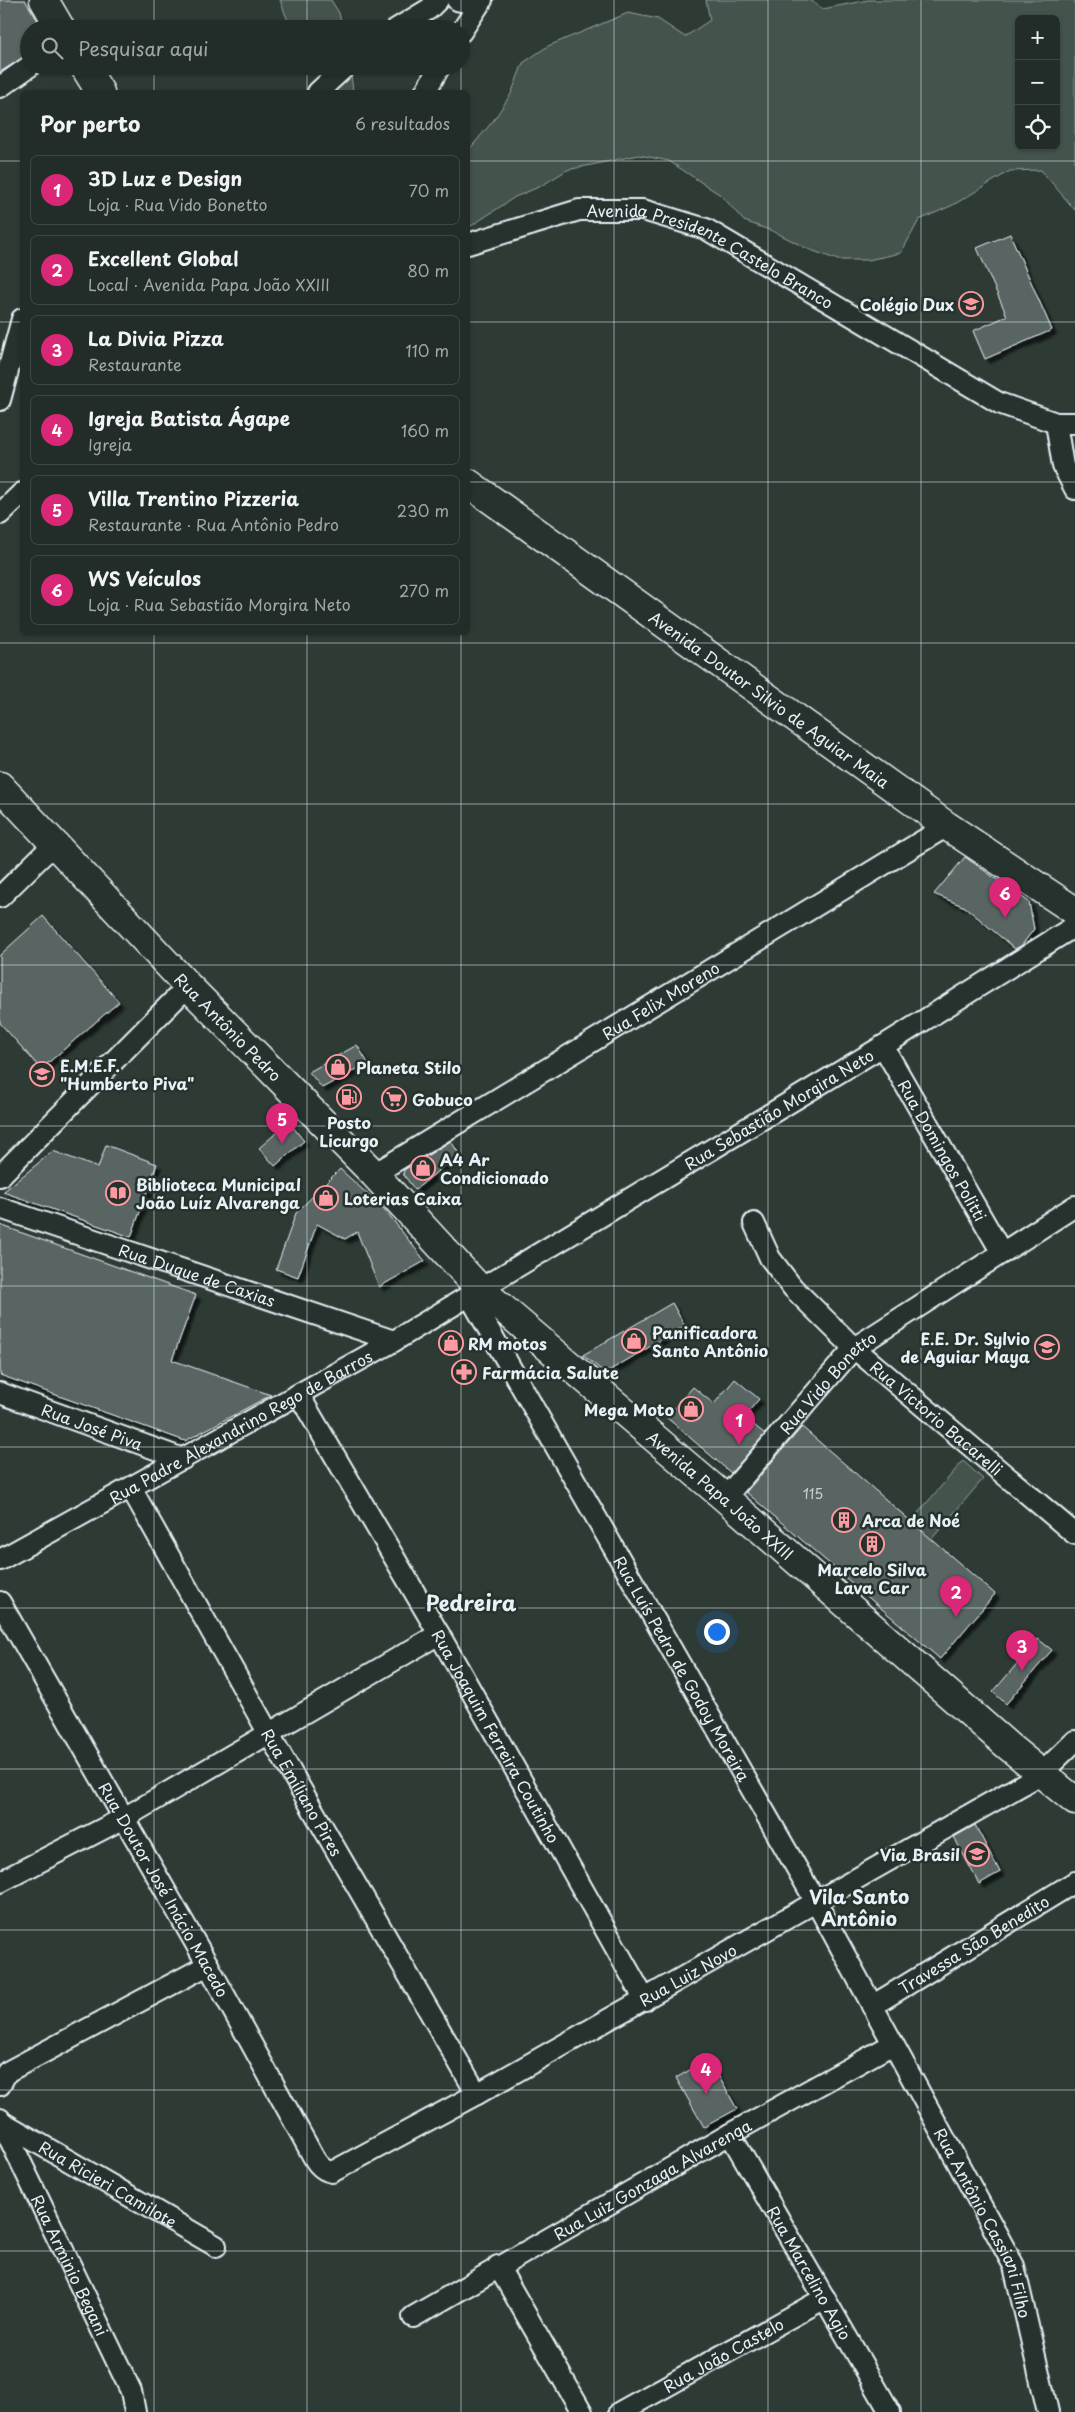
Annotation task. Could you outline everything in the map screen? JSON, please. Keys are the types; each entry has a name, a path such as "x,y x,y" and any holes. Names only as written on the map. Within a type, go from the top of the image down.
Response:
{"main road":[{"path":"44,0 56,20"},
{"name":"Avenida Doutor Silvio de Aguiar Maia","path":"470,484 946,826 1075,911"},
{"name":"Rua Antônio Pedro","path":"0,786 188,986 374,1174 474,1292"},
{"name":"Avenida Papa João XXIII","path":"474,1292 726,1498 1041,1774 1075,1801"}],"street":[{"path":"411,20 429,9 438,0"},
{"path":"457,0 480,2 469,20"},
{"path":"0,87 20,73"},
{"path":"320,90 336,75"},
{"path":"426,90 435,75"},
{"name":"Avenida Presidente Castelo Branco","path":"470,243 579,210 643,210 706,229 1000,403 1066,423"},
{"path":"0,400 20,326"},
{"path":"1066,423 1068,443 1063,466 1075,488"},
{"path":"0,514 20,495"},
{"name":"Rua Felix Moreno","path":"374,1174 946,826"},
{"path":"0,897 54,844"},
{"name":"Rua Sebastião Morgira Neto","path":"474,1292 883,1046 1075,926"},
{"path":"0,1176 188,986"},
{"name":"Rua Domingos Politti","path":"883,1046 1002,1253"},
{"name":"Rua Vido Bonetto","path":"726,1498 854,1348 1075,1206"},
{"name":"Rua Duque de Caxias","path":"0,1208 394,1341"},
{"name":"Rua Victorio Bacarelli","path":"754,1223 770,1258 793,1288 854,1348 1075,1534"},
{"name":"Rua Padre Alexandrino Rego de Barros","path":"0,1560 299,1395 394,1341 474,1292"},
{"name":"Rua Luís Pedro de Godoy Moreira","path":"474,1292 816,1902 893,2044"},
{"name":"Rua José Piva","path":"0,1393 183,1459"},
{"name":"Rua Joaquim Ferreira Coutinho","path":"299,1395 439,1634 645,2000"},
{"name":"Rua Emíliano Pires","path":"131,1488 269,1734 477,2094"},
{"name":"Rua Doutor José Inácio Macedo","path":"0,1602 208,1965 319,2166 325,2171 332,2172"},
{"path":"0,1882 124,1818 439,1634"},
{"name":"Rua Luiz Novo","path":"332,2172 645,2000 1041,1774 1075,1741"},
{"name":"Travessa São Benedito","path":"872,2006 1075,1882"},
{"path":"0,2085 7,2072 208,1965"},
{"name":"Rua Luiz Gonzaga Alvarenga","path":"413,2317 498,2266 730,2134 893,2044"},
{"name":"Rua Antônio Cassiani Filho","path":"893,2044 1014,2266 1048,2412"},
{"name":"Rua Ricieri Camilote","path":"0,2120 216,2246"},
{"name":"Rua Arminio Begani","path":"0,2120 131,2391 135,2412"},
{"name":"Rua Marcelino Agio","path":"730,2134 890,2412"},
{"path":"498,2266 582,2412"},
{"name":"Rua João Castelo","path":"620,2412 825,2298"}],"shaded area":[{"path":"280,0 331,0 341,20 288,20"},
{"path":"706,0 810,0 823,9 868,0 1075,0 1075,210 1041,170 1010,171 953,205 919,220 901,253 868,260 838,260 808,249 775,232 744,221 722,196 669,161 639,155 567,170 541,186 515,197 470,227 470,149 493,121 511,94 523,63 548,46 628,13 658,19 685,37 710,20"},
{"path":"323,75 351,75 353,90 331,90"},
{"path":"963,1461 983,1479 876,1604 855,1586"}],"building":[{"path":"0,0 25,0 37,20 20,20 20,60 0,72"},
{"path":"1010,234 1052,330 985,359 973,331 1007,316 977,248"},
{"path":"965,857 1029,902 1034,929 1022,945 1015,949 965,907 934,894"},
{"path":"43,916 119,1002 41,1069 0,1023 0,955"},
{"name":"Planeta Stilo","path":"357,1045 368,1063 322,1088 309,1072"},
{"path":"289,1122 304,1141 275,1166 259,1148"},
{"name":"A4 Ar Condicionado","path":"451,1141 459,1154 415,1190 403,1174 404,1170"},
{"path":"106,1145 157,1164 131,1237 3,1192 53,1151 98,1168"},
{"path":"340,1169 385,1210 425,1261 379,1287 357,1232 345,1239 317,1224 298,1277 276,1269 296,1213"},
{"path":"0,1225 196,1295 172,1360 271,1395 185,1441 0,1375"},
{"name":"Panificadora Santo Antônio","path":"672,1303 685,1326 605,1373 583,1355"},
{"path":"735,1379 759,1399 744,1417 765,1434 731,1473 666,1417 693,1387 714,1404"},
{"path":"802,1427 995,1594 940,1659 746,1492"},
{"path":"1038,1639 1052,1650 1006,1704 993,1692"},
{"name":"Via Brasil","path":"975,1825 1000,1872 979,1884 954,1837"},
{"path":"709,2059 737,2109 704,2127 676,2078"}],"place":[{"name":"Colégio Dux","path":"971,304"},
{"name":"WS Veículos","path":"1005,918"},
{"name":"Planeta Stilo","path":"338,1067"},
{"name":"E.M.E.F. \"Humberto Piva\"","path":"42,1074"},
{"name":"Posto Licurgo","path":"349,1097"},
{"name":"Gobuco","path":"394,1099"},
{"name":"Villa Trentino Pizzeria","path":"282,1144"},
{"name":"A4 Ar Condicionado","path":"423,1168"},
{"name":"Biblioteca Municipal João Luíz Alvarenga","path":"118,1193"},
{"name":"Loterias Caixa","path":"326,1198"},
{"name":"Panificadora Santo Antônio","path":"634,1341"},
{"name":"RM motos","path":"451,1343"},
{"name":"E.E. Dr. Sylvio de Aguiar Maya","path":"1047,1347"},
{"name":"Farmácia Salute","path":"464,1372"},
{"name":"Mega Moto","path":"691,1409"},
{"name":"3D Luz e Design","path":"739,1445"},
{"name":"Arca de Noé","path":"844,1520"},
{"name":"Marcelo Silva Lava Car","path":"872,1544"},
{"name":"Excellent Global","path":"956,1617"},
{"name":"La Divia Pizza","path":"1022,1671"},
{"name":"Via Brasil","path":"977,1854"},
{"name":"Igreja Batista Ágape","path":"706,2094"}],"district":[{"name":"Pedreira","path":"471,1602"},
{"name":"Vila Santo Antônio","path":"859,1907"}]}
